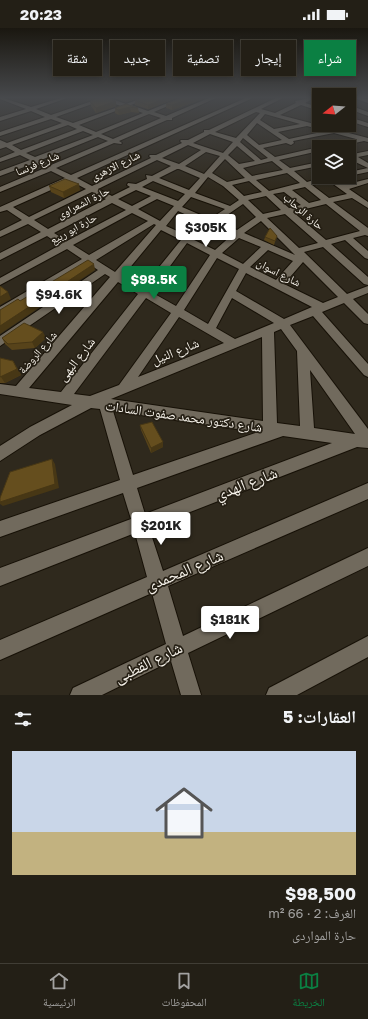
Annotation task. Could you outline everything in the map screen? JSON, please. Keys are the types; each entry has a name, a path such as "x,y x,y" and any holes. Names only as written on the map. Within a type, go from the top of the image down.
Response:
{"street":[{"path":"5,128 10,130"},
{"path":"0,134 15,128"},
{"path":"2,145 57,128"},
{"path":"0,174 113,128"},
{"name":"شارع فرنسا","path":"0,190 144,128"},
{"path":"4,208 71,178 119,166 135,150 167,135 188,128"},
{"name":"شارع الازهرى","path":"0,234 114,178 119,166 156,158 214,128"},
{"path":"231,128 241,137 258,147 368,232"},
{"name":"شارع الروضة","path":"18,392 118,277 159,224 179,206 249,128"},
{"path":"269,128 305,152 312,158"},
{"path":"273,131 286,128"},
{"path":"0,160 83,129 156,158 207,175 226,184 243,199 300,256 347,298 368,320"},
{"path":"206,131 221,136 241,137 260,162"},
{"path":"258,147 329,132"},
{"path":"339,132 366,139"},
{"path":"353,136 368,132"},
{"path":"316,134 324,140"},
{"path":"167,135 205,147 225,156"},
{"path":"214,140 221,136"},
{"path":"356,141 366,139"},
{"name":"شارع اسوان","path":"2,145 112,199 186,239 277,285 318,309"},
{"name":"حارة الشعراوى","path":"0,257 178,166 205,147"},
{"path":"237,167 312,150"},
{"path":"356,155 368,153"},
{"name":"حارة الرحاب","path":"225,156 368,282"},
{"path":"356,159 368,166"},
{"path":"226,184 312,164"},
{"path":"119,166 230,209"},
{"path":"356,173 368,170"},
{"path":"114,178 158,195 210,222 238,234 267,246 300,256"},
{"path":"343,188 368,182"},
{"name":"شارع البهى","path":"64,399 186,239 243,199 312,183"},
{"path":"339,184 368,206"},
{"path":"286,189 307,206"},
{"name":"حارة ابو ربيع","path":"0,282 158,195"},
{"path":"124,388 178,311 215,254 238,234 261,216 352,195"},
{"path":"4,208 28,220 89,260 233,343"},
{"path":"0,312 89,260 159,224"},
{"path":"277,285 300,256 324,244 368,232"},
{"path":"347,237 368,256"},
{"path":"210,330 244,268 267,246"},
{"path":"0,342 106,270"},
{"name":"شارع النيل","path":"0,454 35,431 88,403 268,328 368,289"},
{"path":"231,293 283,323 365,441"},
{"path":"318,309 368,372"},
{"path":"0,529 277,429 268,328"},
{"path":"303,350 307,433"},
{"name":"شارع دكتور محمد صفوت السادات","path":"0,389 88,403 365,441"},
{"path":"105,405 191,695"},
{"name":"شارع الهدي","path":"0,577 365,441"},
{"name":"شارع المحمدى","path":"0,650 368,491"},
{"name":"شارع القطبى","path":"80,695 368,557"},
{"path":"276,695 368,646"}],"building":[{"path":"65,179 79,184 63,192 49,186"},
{"path":"270,228 277,236 275,241 265,237"},
{"path":"88,260 94,264 0,326 0,310 18,299 20,301"},
{"path":"0,286 8,292 0,297"},
{"path":"24,323 43,332 32,342 8,344 2,338"},
{"path":"0,358 13,361 17,369 0,377"},
{"path":"152,422 163,442 151,448 140,425"},
{"path":"52,459 55,484 0,502 0,498 10,472"}]}
